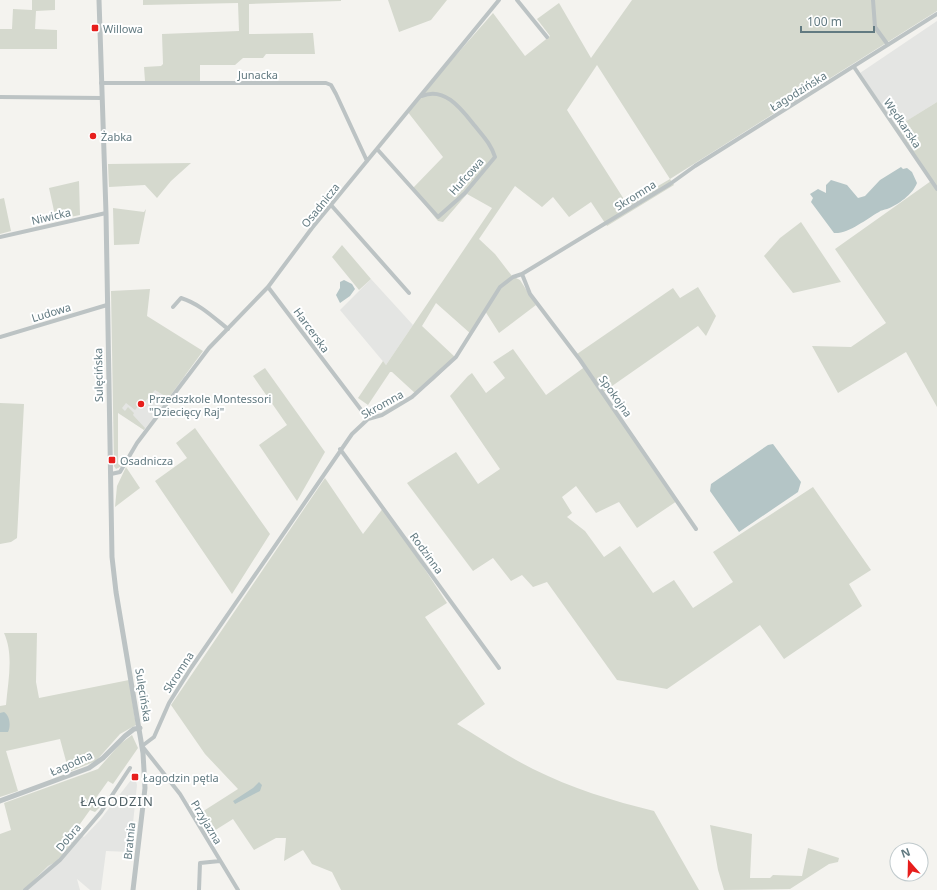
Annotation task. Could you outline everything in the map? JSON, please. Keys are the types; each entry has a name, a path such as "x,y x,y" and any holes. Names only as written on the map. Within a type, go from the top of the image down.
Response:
{"street":[{"name":"Sulęcińska","path":"99,0 106,213 112,557 116,592 140,728 144,770"},
{"name":"Osadnicza","path":"111,474 120,472 137,443 209,348 268,287 331,205 500,0"},
{"path":"517,0 547,37"},
{"path":"873,0 875,27 888,45"},
{"name":"Łagodzińska","path":"670,184 695,166 937,14"},
{"name":"Wędkarska","path":"854,67 937,189"},
{"name":"Junacka","path":"101,84 326,83 331,85 336,94 367,161"},
{"name":"Hufcowa","path":"377,149 438,217 464,193 495,157 491,146 457,105 447,98 436,94 429,93 420,97"},
{"path":"0,97 102,98"},
{"name":"Skromna","path":"142,746 154,737 169,703 191,668 247,588 340,449 352,434 368,419 382,415 412,397 456,357 500,287 513,277 522,274 670,184"},
{"path":"331,205 409,293"},
{"name":"Niwicka","path":"0,237 106,213"},
{"name":"Spokojna","path":"522,274 530,294 580,360 696,529"},
{"name":"Harcerska","path":"268,287 276,295 340,385 368,419"},
{"path":"173,306 182,298 191,301 208,312 228,329"},
{"name":"Ludowa","path":"0,337 107,305"},
{"name":"Rodzinna","path":"340,449 499,668"},
{"name":"Łagodna","path":"0,801 89,768 103,758 124,736 134,729 140,728"},
{"name":"Przyjazna","path":"142,746 180,794 238,890"},
{"name":"Dobra","path":"26,890 60,860 100,812 130,768"},
{"name":"Bratnia","path":"133,890 145,788 144,770"},
{"path":"199,890 200,863 220,860"}],"shaded area":[{"path":"32,0 55,0 55,10 36,11 35,29 57,30 57,49 0,49 0,29 12,29 13,9 32,10"},
{"path":"143,0 341,1 249,4 249,34 313,33 315,54 266,54 263,58 243,58 235,65 200,65 200,83 145,81 144,67 161,66 163,64 162,34 239,31 238,3 143,5"},
{"path":"388,0 447,0 431,20 399,32"},
{"path":"632,0 937,0 937,11 670,179 674,185 607,226 591,202 569,217 553,197 542,207 515,186 479,239 495,254 512,276 520,280 536,305 499,333 485,311 471,334 436,303 422,326 456,358 434,380 416,394 392,372 390,372 368,405 358,398 383,361 386,365 492,208 467,194 443,222 438,221 412,189 443,157 407,111 493,13 525,56 550,36 537,19 559,3 591,58","holes":["597,65 670,179 627,204 567,110"]},
{"path":"937,21 937,102 897,127 860,73"},
{"path":"937,102 937,407 906,352 838,393 812,346 851,347 886,323 835,249 931,181 895,128"},
{"path":"191,163 171,181 157,198 145,185 109,187 108,164"},
{"path":"901,167 903,169 907,168 912,172 917,183 912,191 905,199 896,205 881,211 846,231 834,233 811,202 813,198 810,194 818,189 826,193 826,185 831,180 847,185 858,198 865,196 880,180"},
{"path":"79,181 80,215 56,220 49,188"},
{"path":"4,198 11,231 0,234 0,199"},
{"path":"113,208 144,212 146,209 139,244 114,245"},
{"path":"801,222 841,282 793,293 764,256 780,238"},
{"path":"342,245 371,279 359,290 332,257"},
{"path":"371,279 413,325 386,365 340,310"},
{"path":"344,280 352,284 355,289 350,296 340,303 336,295 340,288 340,282"},
{"path":"698,287 716,316 706,336 698,326 602,393 677,501 637,528 619,502 596,513 576,486 562,497 572,513 567,517 585,531 604,557 620,546 653,593 674,580 693,608 733,582 713,552 813,487 871,570 849,584 862,606 784,659 760,625 667,689 617,680 547,582 533,587 522,575 511,581 493,558 473,571 407,483 456,452 478,484 500,469 450,396 472,373 486,393 505,378 493,362 513,349 546,395 586,366 577,354 673,288 680,298"},
{"path":"150,289 147,316 203,351 167,400 165,396 155,390 143,404 141,403 135,410 126,403 122,408 125,411 128,407 134,413 133,415 145,428 144,430 118,413 118,464 122,466 116,469 114,466 111,291"},
{"path":"265,368 325,452 297,501 259,445 287,425 253,376"},
{"name":"Przedszkole Montessori \"Dziecięcy Raj\"","path":"117,376 186,376 144,430 118,412"},
{"path":"0,403 24,404 17,538 11,542 0,544"},
{"path":"195,428 270,534 232,594 155,481 187,458 176,443"},
{"path":"773,444 801,482 798,492 739,532 710,491 711,484 768,445"},
{"path":"126,467 140,488 115,507 117,486"},
{"path":"325,478 363,534 384,507 447,603 425,617 485,704 457,724 514,759 547,776 592,793 654,811 699,890 341,890 332,872 312,864 303,850 284,861 286,838 276,838 254,850 233,819 206,836 194,817 238,789 205,754 171,705"},
{"path":"4,633 37,633 36,682 39,698 129,680 136,725 120,734 96,761 69,772 60,739 6,751 18,791 0,797 0,706 6,705 10,668 9,650"},
{"path":"4,712 9,719 8,732 0,732 0,713"},
{"path":"132,735 138,748 113,784 108,781 93,802 100,807 95,812 90,810 75,831 79,834 56,862 48,866 24,890 0,890 0,834 11,830 4,803 98,769 120,744"},
{"path":"131,780 136,781 137,785 130,852 106,851 101,890 90,890 77,879 80,890 24,890 48,866 56,862 79,834 84,837 100,820"},
{"path":"259,782 262,785 260,791 235,804 233,801 253,788"},
{"path":"710,825 752,834 750,878 770,878 773,875 802,876 808,848 839,858 838,862 829,864 790,889 724,890 718,870"}],"place":[{"name":"Willowa","path":"95,28"},
{"name":"Żabka","path":"93,136"},
{"name":"Przedszkole Montessori \"Dziecięcy Raj\"","path":"141,404"},
{"name":"Osadnicza","path":"112,460"},
{"name":"Łagodzin pętla","path":"135,777"}],"district":[{"name":"ŁAGODZIN","path":"117,801"}]}
